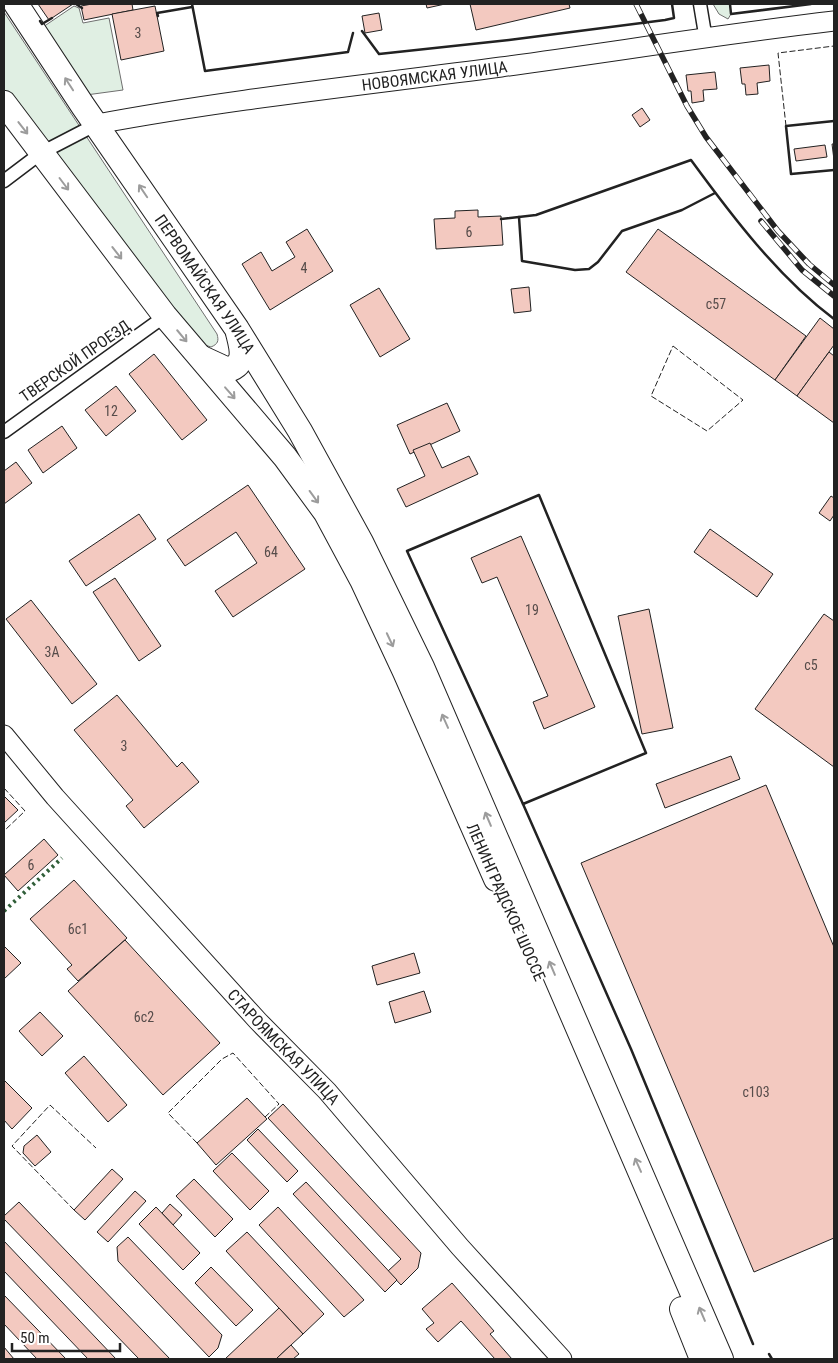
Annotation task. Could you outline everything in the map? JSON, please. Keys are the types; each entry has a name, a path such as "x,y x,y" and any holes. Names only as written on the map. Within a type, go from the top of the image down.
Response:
{"highway":[{"name":"ПЕРВОМАЙСКАЯ УЛИЦА","path":"16,4 237,329 300,430 378,574"},
{"path":"4,103 165,316 199,356 228,370 236,368 241,361 243,353 237,329"},
{"name":"ЛЕНИНГРАДСКОЕ ШОССЕ","path":"199,356 286,457 326,513 346,548 405,672 622,1167 702,1359"},
{"name":"ЛЕНИНГРАДСКОЕ ШОССЕ","path":"378,574 430,685 721,1359"}],"street":[{"path":"700,4 704,28 708,38"},
{"name":"НОВОЯМСКАЯ УЛИЦА","path":"4,181 41,153 97,124 190,107 502,67 834,21"},
{"name":"ТВЕРСКОЙ ПРОЕЗД","path":"4,432 165,316"},
{"name":"СТАРОЯМСКАЯ УЛИЦА","path":"4,735 55,797 258,1021 326,1091 460,1247 562,1359"}],"green space":[{"path":"713,4 730,4 731,14 728,19 719,14"},
{"path":"74,6 79,8 83,23 109,18 123,90 86,95 43,27"},
{"path":"4,12 217,334 217,343 213,346 202,344 4,90"}],"building":[{"path":"38,4 73,4 49,20"},
{"path":"92,4 132,4 133,10 84,20 81,6"},
{"path":"426,4 445,4 427,8"},
{"path":"470,4 569,4 570,8 476,30"},
{"path":"155,6 164,51 121,60 112,14"},
{"path":"379,13 382,30 365,33 362,16"},
{"path":"769,65 770,81 757,83 758,94 746,95 745,84 742,84 740,68"},
{"path":"715,72 717,89 703,90 704,101 692,103 691,91 688,91 686,75"},
{"path":"642,108 650,120 640,127 632,115"},
{"path":"832,144 834,144 834,160"},
{"path":"825,145 827,157 796,161 794,149"},
{"path":"478,210 478,217 501,216 503,245 436,249 434,219 455,218 455,211"},
{"path":"307,229 333,271 270,310 242,264 261,252 272,271 295,257 286,242"},
{"path":"658,229 806,336 775,380 626,272"},
{"path":"529,287 531,311 514,313 511,289"},
{"path":"379,288 410,339 380,357 350,305"},
{"path":"820,318 834,329 834,345 797,396 775,380"},
{"path":"829,352 834,356 834,423 797,396"},
{"path":"154,354 207,420 182,440 129,374"},
{"path":"116,386 136,411 106,436 85,410"},
{"path":"447,403 460,431 410,454 397,425"},
{"path":"62,426 77,448 43,473 28,450"},
{"path":"430,443 442,468 469,456 478,474 406,507 397,489 425,476 413,450"},
{"path":"16,462 32,483 4,504 4,471"},
{"path":"248,485 305,569 233,617 215,591 257,563 236,532 185,566 167,540"},
{"path":"831,496 834,498 834,515 830,521 819,513"},
{"path":"139,514 156,539 86,586 69,561"},
{"path":"710,529 773,574 757,597 694,552"},
{"path":"521,536 595,707 544,729 533,702 548,696 497,577 482,583 471,558"},
{"path":"115,578 161,646 139,661 93,592"},
{"path":"31,600 97,684 72,704 6,619"},
{"path":"649,609 673,728 642,734 618,616"},
{"path":"824,614 834,621 834,767 755,709"},
{"path":"117,695 177,767 182,762 199,782 144,828 126,806 133,800 74,730"},
{"path":"731,756 740,779 665,808 656,784"},
{"path":"766,785 834,947 834,1238 754,1272 581,863"},
{"path":"4,796 18,810 4,823"},
{"path":"44,839 58,855 18,891 4,875"},
{"path":"74,880 127,938 78,981 67,969 72,965 30,919"},
{"path":"125,940 220,1043 163,1095 68,991"},
{"path":"4,946 21,963 4,979"},
{"path":"414,953 420,973 377,985 372,966"},
{"path":"424,991 431,1012 395,1023 389,1002"},
{"path":"40,1012 63,1036 42,1056 19,1031"},
{"path":"84,1056 127,1105 108,1122 65,1073"},
{"path":"4,1080 32,1108 12,1129 4,1120"},
{"path":"247,1098 267,1119 216,1165 197,1143"},
{"path":"283,1104 421,1253 418,1268 401,1285 388,1271 401,1259 268,1118"},
{"path":"258,1129 298,1171 287,1182 247,1140"},
{"path":"37,1135 51,1152 35,1166 23,1153 24,1146"},
{"path":"232,1153 269,1191 250,1210 213,1171"},
{"path":"112,1169 123,1179 85,1220 74,1210"},
{"path":"194,1179 233,1219 215,1237 176,1196"},
{"path":"306,1182 397,1280 385,1292 293,1194"},
{"path":"135,1191 146,1201 108,1242 97,1232"},
{"path":"19,1202 170,1359 139,1359 4,1219 4,1216"},
{"path":"170,1204 182,1215 173,1225 162,1213"},
{"path":"156,1207 200,1253 183,1270 139,1224"},
{"path":"278,1207 364,1300 344,1317 259,1225"},
{"path":"247,1232 324,1314 303,1334 226,1251"},
{"path":"128,1237 222,1335 218,1348 209,1357 118,1261 117,1247"},
{"path":"4,1241 116,1359 88,1359 4,1271"},
{"path":"211,1267 253,1310 236,1326 195,1283"},
{"path":"452,1283 494,1331 490,1334 512,1359 495,1359 461,1321 438,1342 426,1329 434,1323 422,1309"},
{"path":"4,1295 66,1359 37,1359 4,1324"},
{"path":"279,1308 303,1334 276,1359 225,1359"},
{"path":"291,1345 299,1354 293,1359 276,1359"},
{"path":"4,1347 14,1359 4,1359"}],"railway":[{"path":"636,4 687,106 706,137 778,231 809,264 834,285"},
{"path":"761,221 802,270 834,296"}],"hedge":[{"path":"4,911 62,858"}],"fence":[{"path":"786,126 778,53 834,46"},
{"path":"673,346 743,400 707,431 651,396 673,346"},
{"path":"4,788 25,811 4,831"},
{"path":"197,1143 168,1113 222,1059 233,1053 279,1104 265,1117"},
{"path":"74,1210 12,1146 50,1105 96,1148"}],"wall":[{"path":"76,4 82,8"},
{"path":"192,4 205,71 348,52 353,33"},
{"path":"362,31 379,54 665,20 674,18 672,4"},
{"path":"730,4 731,14 811,4"},
{"path":"158,16 157,13 192,7"},
{"path":"40,21 42,24 52,18"},
{"path":"834,121 786,126 791,174 834,170"},
{"path":"501,219 536,215 691,160 757,245 794,284 834,319"},
{"path":"519,217 522,261 575,270 589,269 598,262 622,231 682,210 715,193"},
{"path":"539,495 646,753 523,804 407,551 539,495"},
{"path":"523,804 631,1049 753,1344"},
{"path":"769,1354 772,1359"}]}
